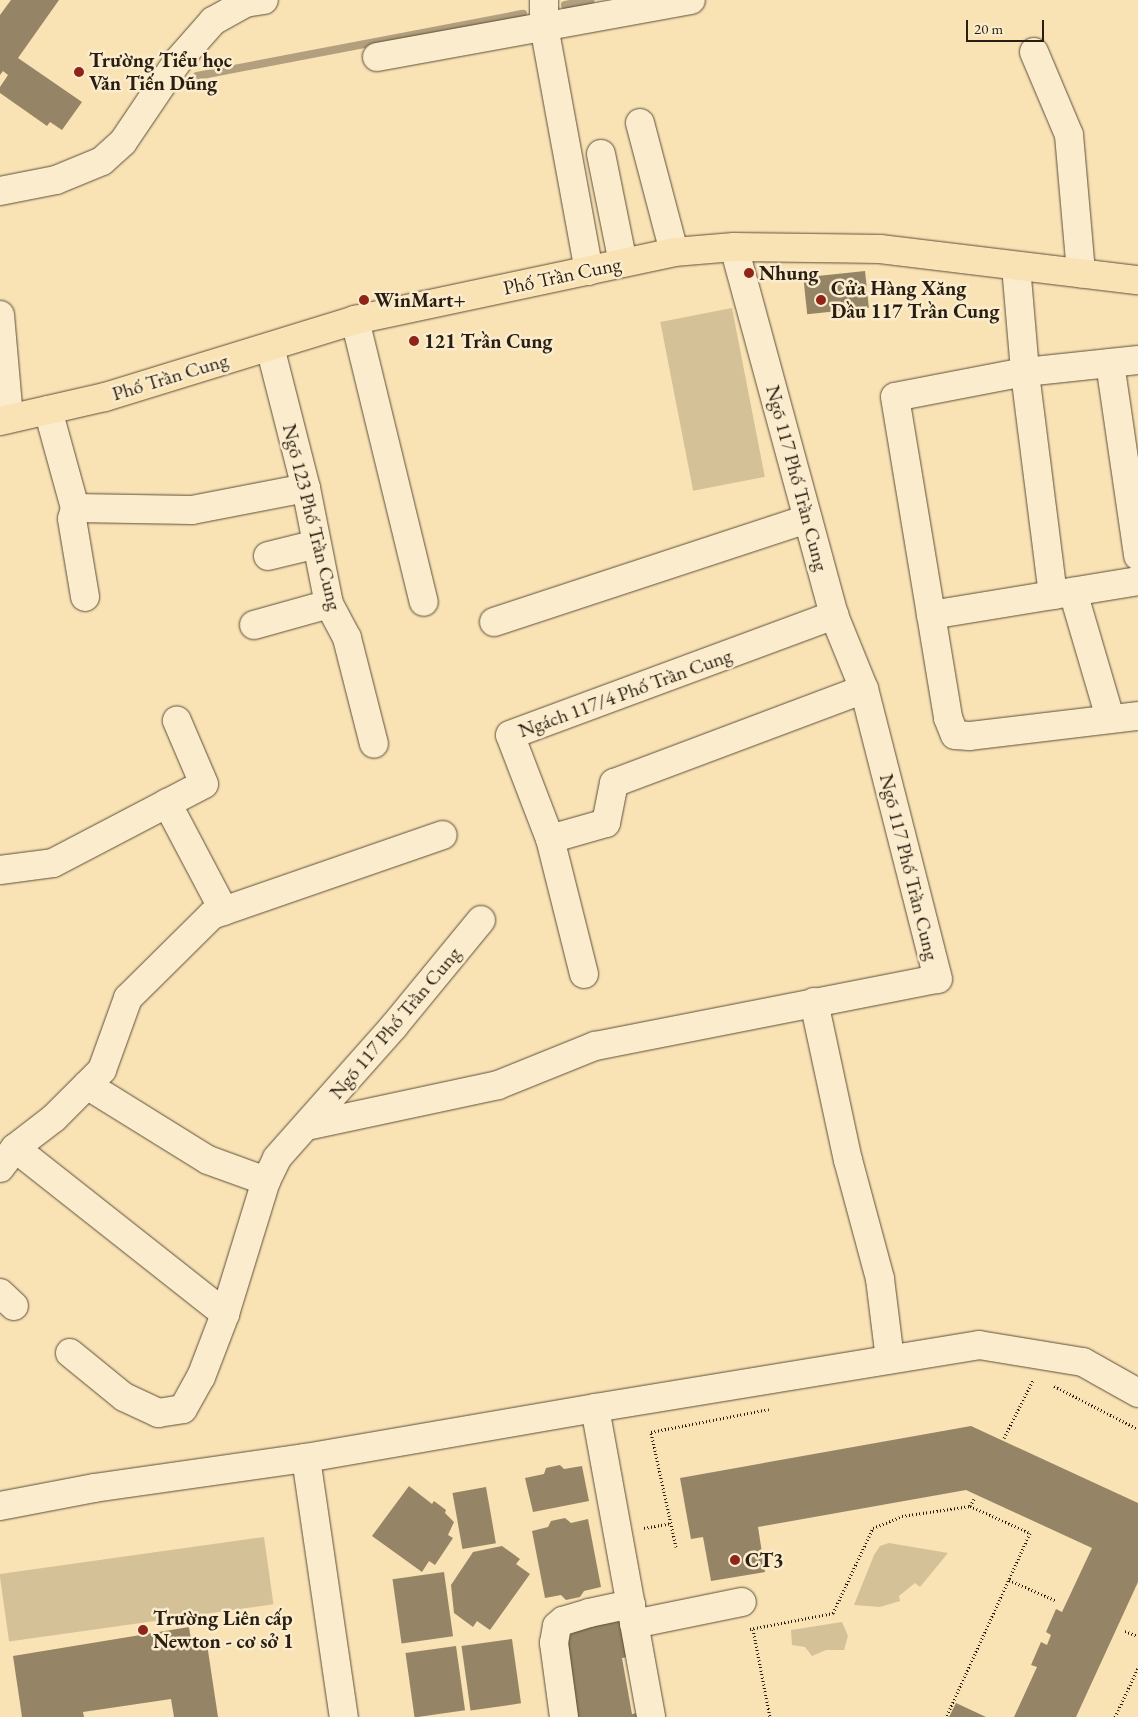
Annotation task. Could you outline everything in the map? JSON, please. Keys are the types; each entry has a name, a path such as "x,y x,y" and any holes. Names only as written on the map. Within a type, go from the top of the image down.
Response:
{"main road":[{"name":"Phố Trần Cung","path":"4,420 106,396 355,320 674,252 734,247 880,250 1138,280"}],"street":[{"path":"0,192 56,180 102,161 123,142 177,62 213,21 245,3 264,0"},
{"path":"377,57 544,13 691,0"},
{"path":"544,13 589,271"},
{"path":"1034,52 1069,134 1081,273"},
{"path":"640,123 674,252"},
{"path":"600,154 623,263"},
{"name":"Ngõ 117 Phố Trần Cung","path":"307,1126 498,1085 595,1046 938,979 864,689 834,615 734,247"},
{"path":"1016,266 1025,372 1063,594 1110,718"},
{"path":"0,315 4,420"},
{"path":"355,320 424,602"},
{"name":"Ngõ 123 Phố Trần Cung","path":"270,347 306,488 329,604 347,638 374,744"},
{"path":"1138,360 1025,372 895,397 948,718 954,735 970,736 1138,716"},
{"path":"1110,363 1138,556"},
{"path":"48,410 75,508 72,519 85,597"},
{"path":"75,508 192,510 306,488"},
{"path":"494,622 808,520"},
{"path":"268,556 317,544"},
{"path":"931,616 1138,581"},
{"path":"254,625 329,604"},
{"name":"Ngách 117/4 Phố Trần Cung","path":"584,974 550,840 510,735 834,615"},
{"path":"550,840 606,823 614,783 864,689"},
{"path":"0,870 53,862 204,784 177,721"},
{"path":"167,803 224,911"},
{"path":"225,1314 8,1158 54,1118 102,1070 128,998 212,915 443,835"},
{"name":"Ngõ 117 Phố Trần Cung","path":"70,1353 124,1397 158,1413 183,1409 201,1377 225,1314 266,1181 277,1158 394,1026 481,920"},
{"path":"814,1002 848,1160 880,1279 890,1358"},
{"path":"88,1085 208,1160 266,1181"},
{"path":"0,1506 94,1488 306,1458 890,1358 979,1345 1083,1362 1138,1393"},
{"path":"595,1408 651,1717"},
{"path":"306,1458 344,1717"},
{"path":"564,1717 554,1644 554,1634 557,1626 563,1621 589,1613 632,1614 742,1602"}],"path":[{"path":"1004,1438 1035,1376 1026,1375"},
{"path":"1052,1385 1138,1429"},
{"path":"676,1546 651,1432 777,1408"},
{"path":"970,1506 974,1499"},
{"path":"770,1717 753,1629 833,1613 873,1528 902,1516 970,1506 1030,1533 946,1717"},
{"path":"1009,1580 1058,1601"},
{"path":"1125,1631 1138,1636"},
{"path":"1115,1717 1138,1668"}],"shaded area":[{"path":"732,308 765,477 693,491 660,322"},
{"path":"264,1537 273,1604 9,1641 0,1574"},
{"path":"889,1543 948,1553 920,1587 915,1583 899,1596 900,1601 880,1607 854,1605 874,1555 880,1546"},
{"path":"842,1622 848,1636 844,1650 826,1650 812,1656 805,1647 792,1645 791,1630"}],"building":[{"path":"11,0 59,0 18,58 82,102 62,130 50,122 47,126 0,93 0,87 8,75 3,71 0,75 0,15"},
{"path":"865,271 869,308 807,314 803,277"},
{"name":"CT3","path":"971,1426 1138,1503 1138,1582 1076,1717 1014,1717 1037,1667 1031,1665 1041,1642 1047,1645 1051,1635 1046,1632 1056,1609 1062,1612 1092,1548 966,1490 758,1527 765,1572 711,1581 703,1537 691,1539 680,1478"},
{"path":"560,1465 564,1469 582,1466 589,1501 533,1512 525,1478 544,1474 546,1468"},
{"path":"409,1486 432,1504 434,1501 446,1510 445,1513 454,1522 448,1535 453,1538 435,1565 429,1561 422,1572 372,1536"},
{"path":"486,1487 496,1543 462,1549 453,1493"},
{"path":"565,1518 571,1523 588,1519 601,1587 584,1591 580,1597 566,1600 561,1595 545,1598 532,1531 548,1527 551,1521"},
{"path":"502,1546 520,1559 516,1564 530,1574 490,1630 477,1621 473,1627 454,1613 451,1585 473,1552"},
{"path":"444,1572 453,1636 402,1644 393,1579"},
{"path":"604,1618 605,1624 621,1621 627,1657 622,1658 632,1714 637,1713 638,1717 578,1717 563,1631"},
{"path":"189,1627 192,1646 207,1644 218,1717 174,1717 171,1699 83,1712 84,1717 22,1717 13,1656"},
{"path":"512,1639 521,1703 471,1710 461,1646"},
{"path":"456,1646 465,1710 414,1717 405,1653"},
{"path":"956,1703 986,1717 949,1717"}],"waterway":[{"path":"565,5 591,0"},
{"path":"197,76 523,14"}],"place":[{"name":"Trường Tiểu học Văn Tiến Dũng","path":"79,72"},
{"name":"Nhung","path":"749,273"},
{"name":"WinMart+","path":"364,300"},
{"name":"Cửa Hàng Xăng Dầu 117 Trần Cung","path":"821,300"},
{"name":"121 Trần Cung","path":"414,341"},
{"name":"CT3","path":"735,1560"},
{"name":"Trường Liên cấp Newton - cơ sở 1","path":"143,1630"}]}
